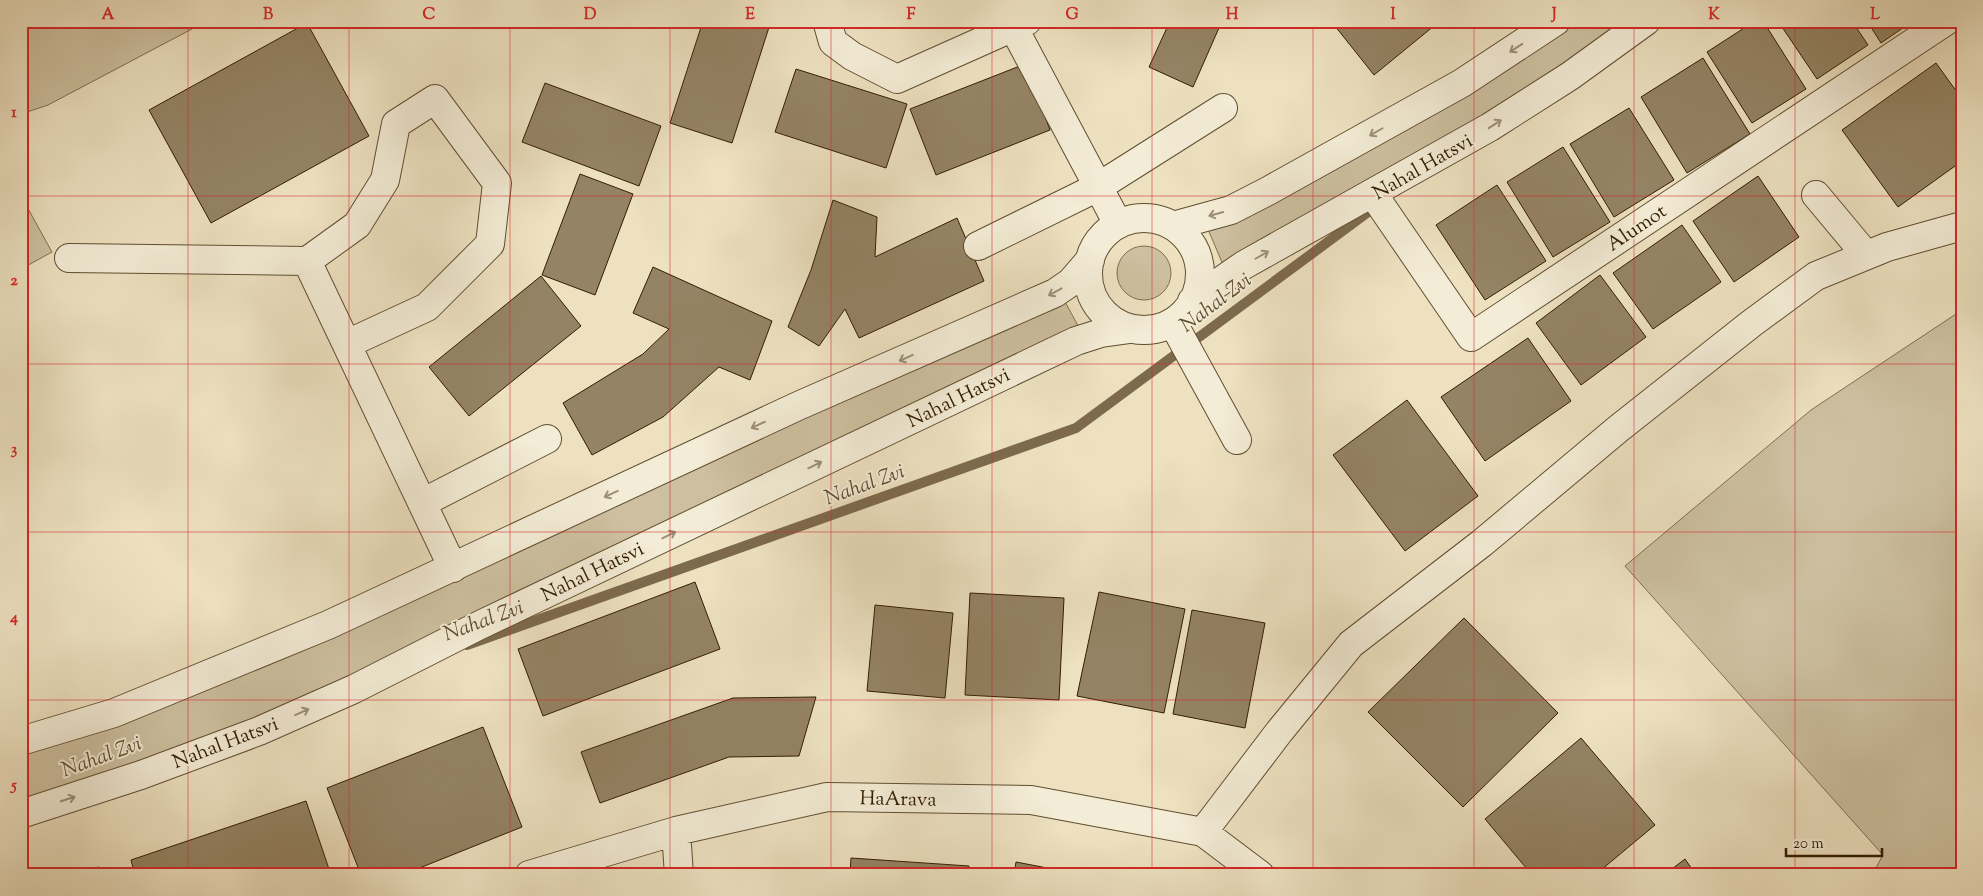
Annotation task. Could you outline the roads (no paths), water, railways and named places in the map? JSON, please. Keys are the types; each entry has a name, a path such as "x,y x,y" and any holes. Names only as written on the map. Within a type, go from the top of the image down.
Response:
{"street":[{"path":"827,21 833,42 852,56 897,79 1016,23 1118,224"},
{"path":"1173,226 1231,210 1276,187 1462,83 1556,21"},
{"name":"Nahal Hatsvi","path":"1192,301 1244,265 1490,127 1570,76 1646,21"},
{"name":"Alumot","path":"1373,194 1471,338 1946,21"},
{"path":"69,258 307,261 357,225 385,180 396,124 435,99 496,183 490,244 427,307 347,344"},
{"path":"978,246 1098,187 1223,108"},
{"path":"1816,195 1866,255"},
{"path":"1135,218 1155,218 1173,226 1188,238 1197,255 1200,273 1197,293 1187,310 1173,322 1149,330 1130,329 1112,320 1098,307 1090,291 1087,271 1092,252 1102,236 1118,224 1135,218"},
{"path":"1203,832 1279,732 1351,644 1482,543 1618,429 1752,323 1816,276 1886,247 1962,226"},
{"path":"21,741 114,713 328,625 798,406 1054,293 1072,282 1090,260"},
{"path":"307,261 453,568"},
{"path":"1173,322 1237,440"},
{"name":"Nahal Hatsvi","path":"21,814 141,775 258,731 354,688 480,625 1076,341 1101,333 1130,329"},
{"path":"422,502 547,439"},
{"name":"HaArava","path":"529,875 676,831 827,797 1031,800 1203,832 1260,875"},
{"path":"676,831 679,875"}],"waterway":[{"name":"Nahal Zvi","path":"467,645 1076,428 1379,204"}]}
